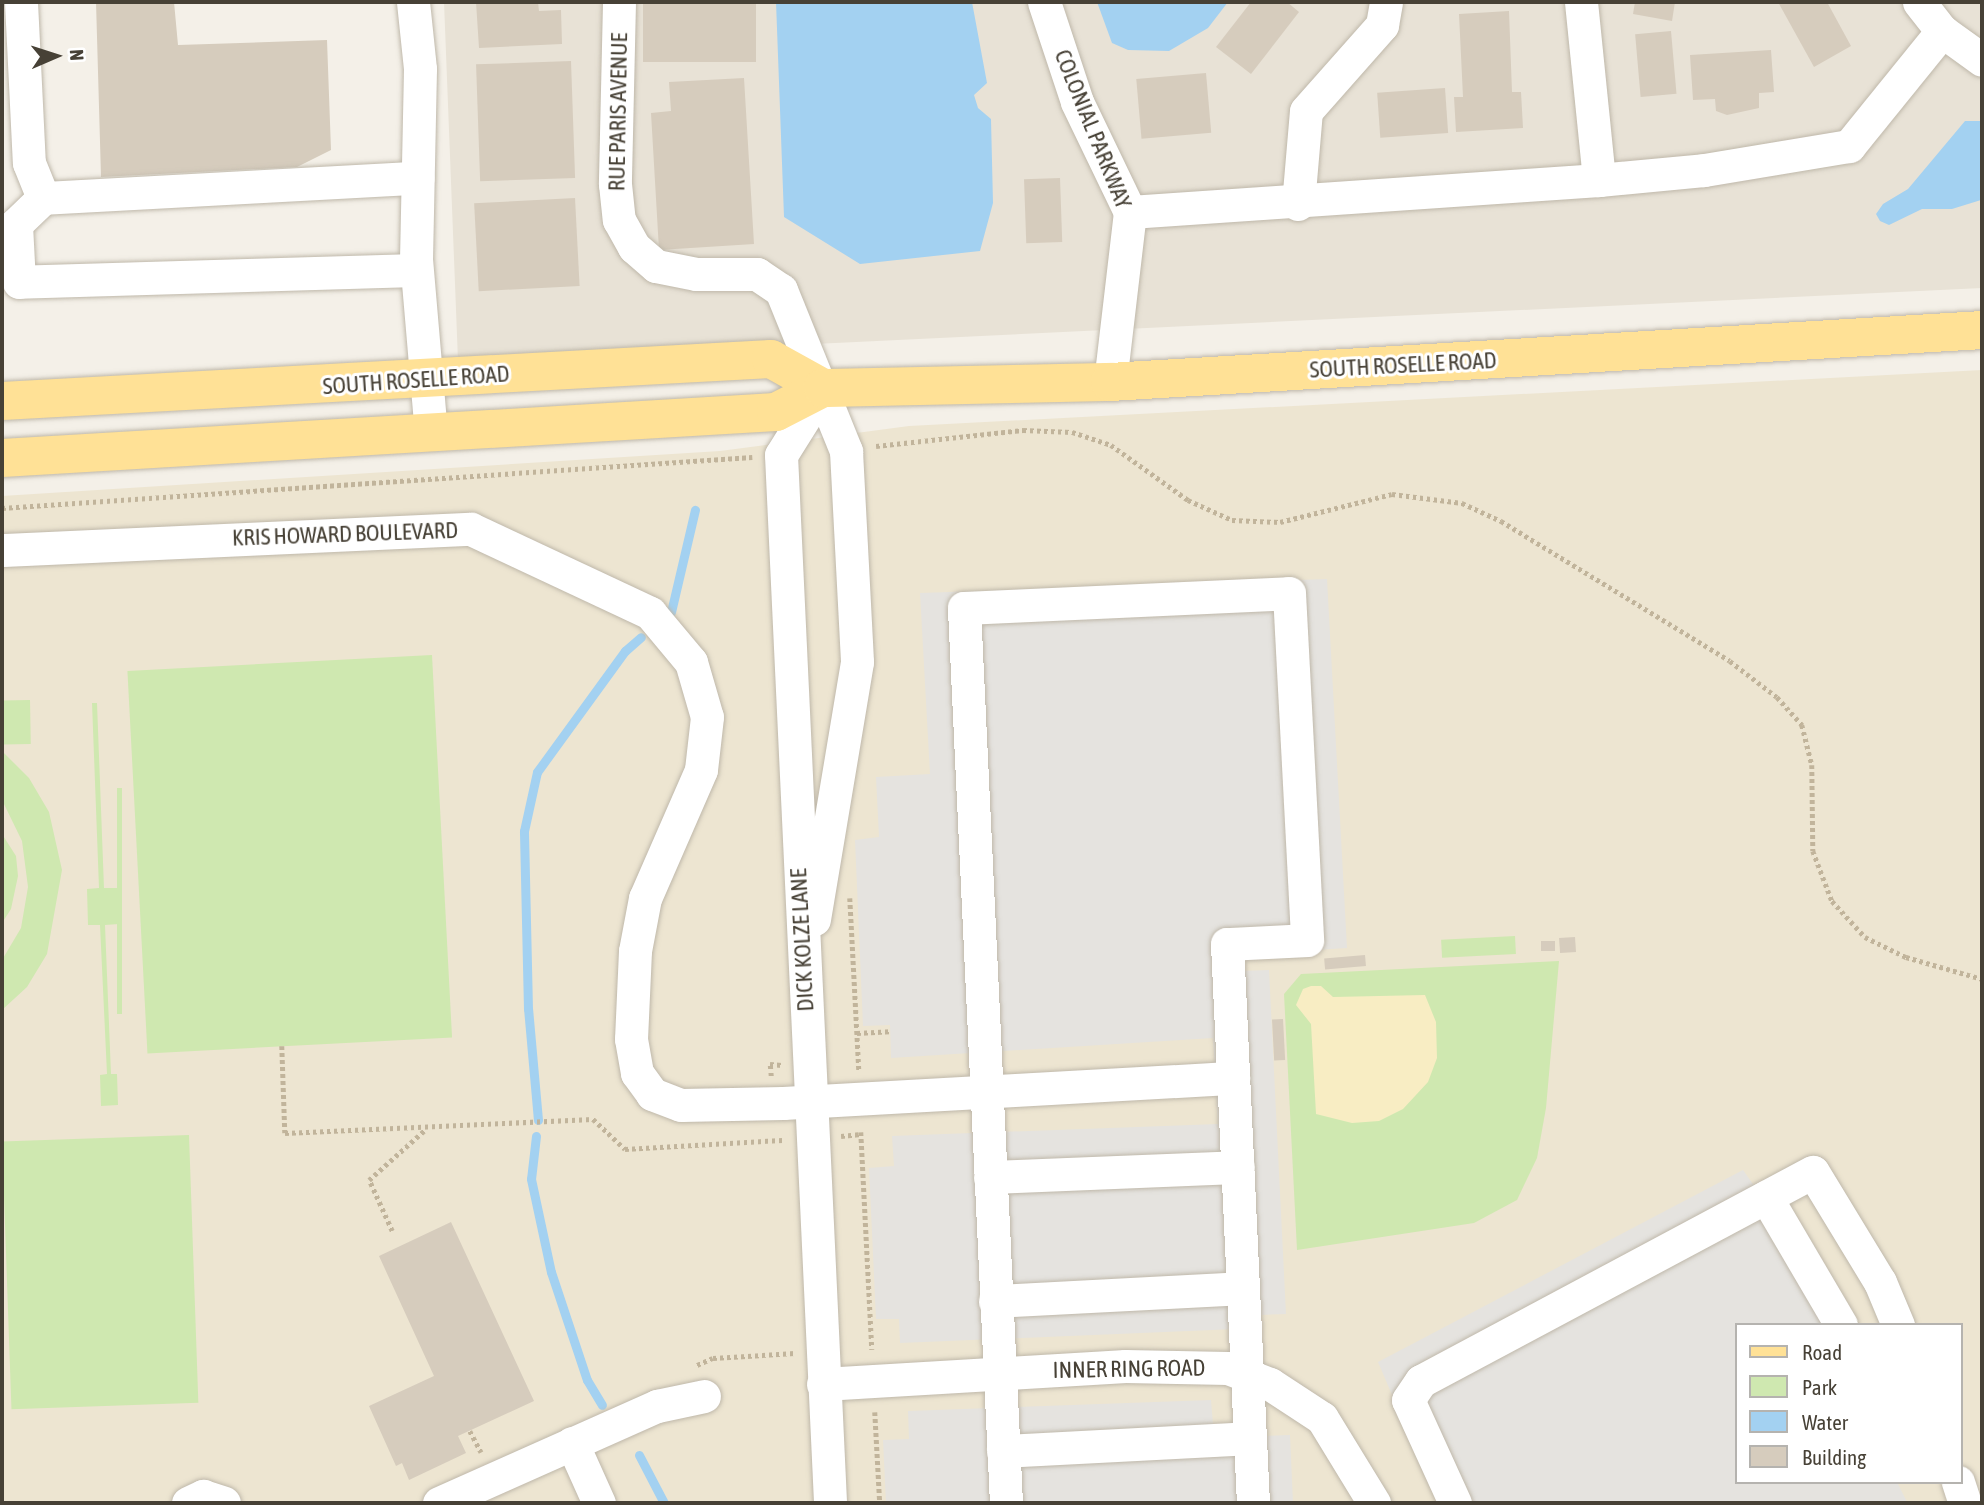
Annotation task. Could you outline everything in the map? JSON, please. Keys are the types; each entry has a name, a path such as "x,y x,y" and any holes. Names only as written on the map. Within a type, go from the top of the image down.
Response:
{"main road":[{"name":"SOUTH ROSELLE ROAD","path":"2,458 776,412 822,388 1110,382 1982,330"},
{"name":"SOUTH ROSELLE ROAD","path":"2,401 426,380 771,359 822,388"}],"street":[{"path":"21,2 29,163 43,198"},
{"path":"413,2 419,69 416,270 431,433"},
{"name":"RUE PARIS AVENUE","path":"619,2 615,184 620,220 634,247 656,266 696,274 757,274 781,290 846,451 857,662 803,980"},
{"name":"COLONIAL PARKWAY","path":"1044,2 1077,102 1130,212 1110,382"},
{"path":"1298,204 1306,111 1382,25 1386,2"},
{"path":"1581,2 1599,180"},
{"path":"1919,2 1942,31 1982,60"},
{"path":"1130,212 1298,204 1599,180 1704,170 1849,146 1942,31"},
{"path":"416,270 19,282 16,224 43,198 417,178"},
{"path":"781,456 822,388"},
{"name":"DICK KOLZE LANE","path":"781,456 803,980 796,1102 823,1384 830,1503"},
{"name":"KRIS HOWARD BOULEVARD","path":"2,550 471,529 650,613 691,662 702,690 707,744 701,770 645,898 631,1003 637,1073 652,1094 681,1105 796,1102 1233,1079"},
{"path":"1006,1503 964,608 1289,593 1307,940 1227,944 1253,1503"},
{"path":"990,1177 1238,1167"},
{"path":"1455,1503 1408,1400 1421,1381 1813,1172 1880,1282 1897,1323"},
{"path":"1766,1197 1840,1323"},
{"path":"995,1301 1244,1288"},
{"name":"INNER RING ROAD","path":"823,1384 1125,1366 1247,1373 1322,1418 1374,1503"},
{"path":"439,1503 657,1406 704,1396"},
{"path":"1003,1451 1250,1438"},
{"path":"572,1443 599,1503"},
{"path":"1959,1484 1965,1503"},
{"path":"188,1503 203,1496 224,1503"}],"path":[{"path":"846,451 925,437 1072,432 1111,445 1188,500 1232,520 1280,522 1392,494 1462,503 1500,521 1730,661 1777,696 1802,725 1812,765 1813,851 1832,901 1865,937 1906,957 1982,979"},
{"path":"2,508 781,456"},
{"path":"850,885 880,1503"},
{"path":"857,1032 890,1031"},
{"path":"282,1046 285,1133 426,1129 593,1119 625,1149 774,1140"},
{"path":"392,1231 369,1180 426,1129"}],"shaded area":[{"path":"444,2 1982,2 1982,288 458,361"},
{"path":"1982,370 1982,1503 2,1503 2,496 720,451 909,426"},
{"path":"1327,579 1347,948 1241,955 1242,971 1269,970 1286,1314 1260,1315 1260,1328 900,1343 899,1319 876,1319 869,1168 894,1166 892,1136 1218,1124 1213,1038 891,1058 890,1025 863,1026 855,840 879,837 876,777 930,774 920,593"},
{"path":"1743,1170 1852,1323 1736,1323 1736,1484 1898,1484 1907,1502 1438,1503 1378,1362"},
{"path":"1211,1400 1213,1425 1264,1436 1290,1435 1293,1503 886,1503 883,1440 909,1439 908,1411"}],"green space":[{"path":"432,655 452,1037 147,1053 127,671"},
{"path":"2,700 30,700 31,744 3,744"},
{"path":"92,703 97,703 104,888 117,888 119,924 105,925 111,1074 117,1074 118,1105 101,1106 100,1075 107,1074 100,925 88,925 87,889 99,888"},
{"path":"2,751 29,778 49,812 62,870 47,954 27,987 2,1010 2,960 21,928 28,887 22,841 2,800"},
{"path":"117,788 122,788 122,1014 117,1014"},
{"path":"2,834 16,856 18,876 11,909 2,923"},
{"path":"1515,936 1516,954 1442,958 1441,940"},
{"path":"1559,961 1546,1108 1537,1158 1517,1200 1474,1223 1297,1250 1284,994 1301,974"},
{"path":"189,1135 198,1403 11,1409 2,1142"}],"sand":[{"path":"1321,986 1333,997 1425,995 1436,1022 1437,1058 1428,1082 1403,1109 1379,1121 1352,1123 1316,1114 1311,1024 1296,1005 1303,989"}],"water":[{"path":"776,2 972,2 987,83 974,95 978,108 991,119 993,203 980,251 860,264 784,217"},
{"path":"1097,2 1228,2 1208,28 1169,51 1128,50 1112,43"},
{"path":"1965,121 1982,121 1981,200 1952,209 1922,209 1889,225 1880,221 1876,214 1883,204 1908,189"}],"building":[{"path":"96,2 174,2 178,45 327,40 331,150 297,167 101,177"},
{"path":"476,2 538,2 539,11 561,10 562,44 479,48"},
{"path":"643,2 756,2 756,62 643,62"},
{"path":"1251,2 1287,2 1299,12 1251,74 1216,47"},
{"path":"1635,2 1675,2 1672,21 1633,14"},
{"path":"1778,2 1827,2 1851,46 1814,67"},
{"path":"1509,11 1512,92 1521,92 1523,128 1456,132 1454,97 1463,97 1459,14"},
{"path":"1671,31 1676,94 1641,97 1635,34"},
{"path":"1771,50 1774,92 1759,93 1759,108 1727,115 1716,111 1715,99 1693,100 1690,55"},
{"path":"571,61 575,178 480,181 476,64"},
{"path":"1206,73 1211,133 1141,139 1136,79"},
{"path":"744,78 754,244 659,250 651,113 671,111 669,82"},
{"path":"1445,88 1448,133 1380,138 1377,93"},
{"path":"1060,178 1062,242 1026,243 1024,179"},
{"path":"575,198 580,286 479,291 474,203"},
{"path":"1575,937 1576,952 1560,953 1559,938"},
{"path":"1541,941 1555,941 1555,951 1541,951"},
{"path":"1365,955 1366,966 1325,970 1324,959"},
{"path":"1283,1019 1285,1060 1274,1061 1272,1020"},
{"path":"451,1222 534,1401 458,1436 466,1453 409,1480 402,1463 396,1466 369,1406 434,1376 379,1256"}],"waterway":[{"path":"671,612 695,510"},
{"path":"538,1120 528,1009 524,831 537,772 625,651 641,637"},
{"path":"536,1136 531,1179 551,1272 587,1380 602,1405"},
{"path":"639,1455 664,1503"}]}
